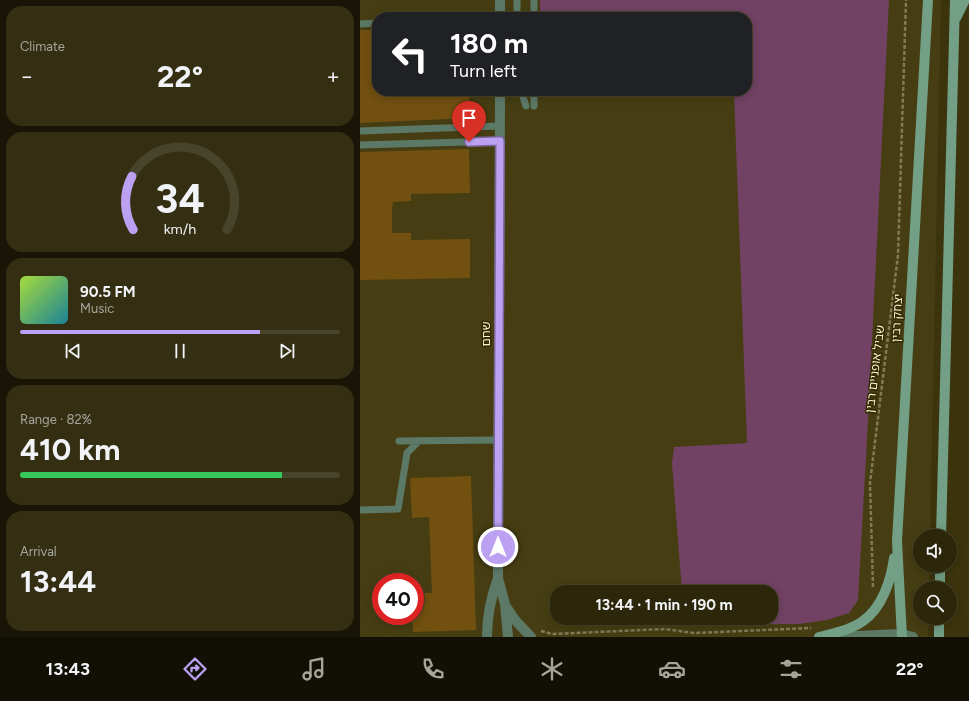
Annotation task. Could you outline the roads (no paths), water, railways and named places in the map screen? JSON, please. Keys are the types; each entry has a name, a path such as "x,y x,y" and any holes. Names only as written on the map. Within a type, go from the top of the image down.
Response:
{"main road":[{"name":"יצחק רבין","path":"902,636 897,541 928,0"},
{"path":"941,529 955,0"},
{"path":"955,21 965,0"},
{"path":"817,633 850,628 863,621 871,614 888,585 897,541"},
{"path":"939,625 939,637"}],"street":[{"path":"500,0 500,12"},
{"name":"שחם","path":"500,96 498,578 505,604 508,637"},
{"name":"שחם","path":"487,637 489,611 492,595 498,578"},
{"path":"505,604 515,620 535,634"},
{"path":"834,637 912,637"}],"lane":[{"path":"517,0 517,12"},
{"path":"534,0 534,12"},
{"path":"360,24 372,24"},
{"path":"523,96 526,106"},
{"path":"534,96 534,106"},
{"path":"360,131 500,126"},
{"path":"360,145 500,141"},
{"path":"399,441 498,440"},
{"path":"360,510 398,509 407,453 419,441"}]}
